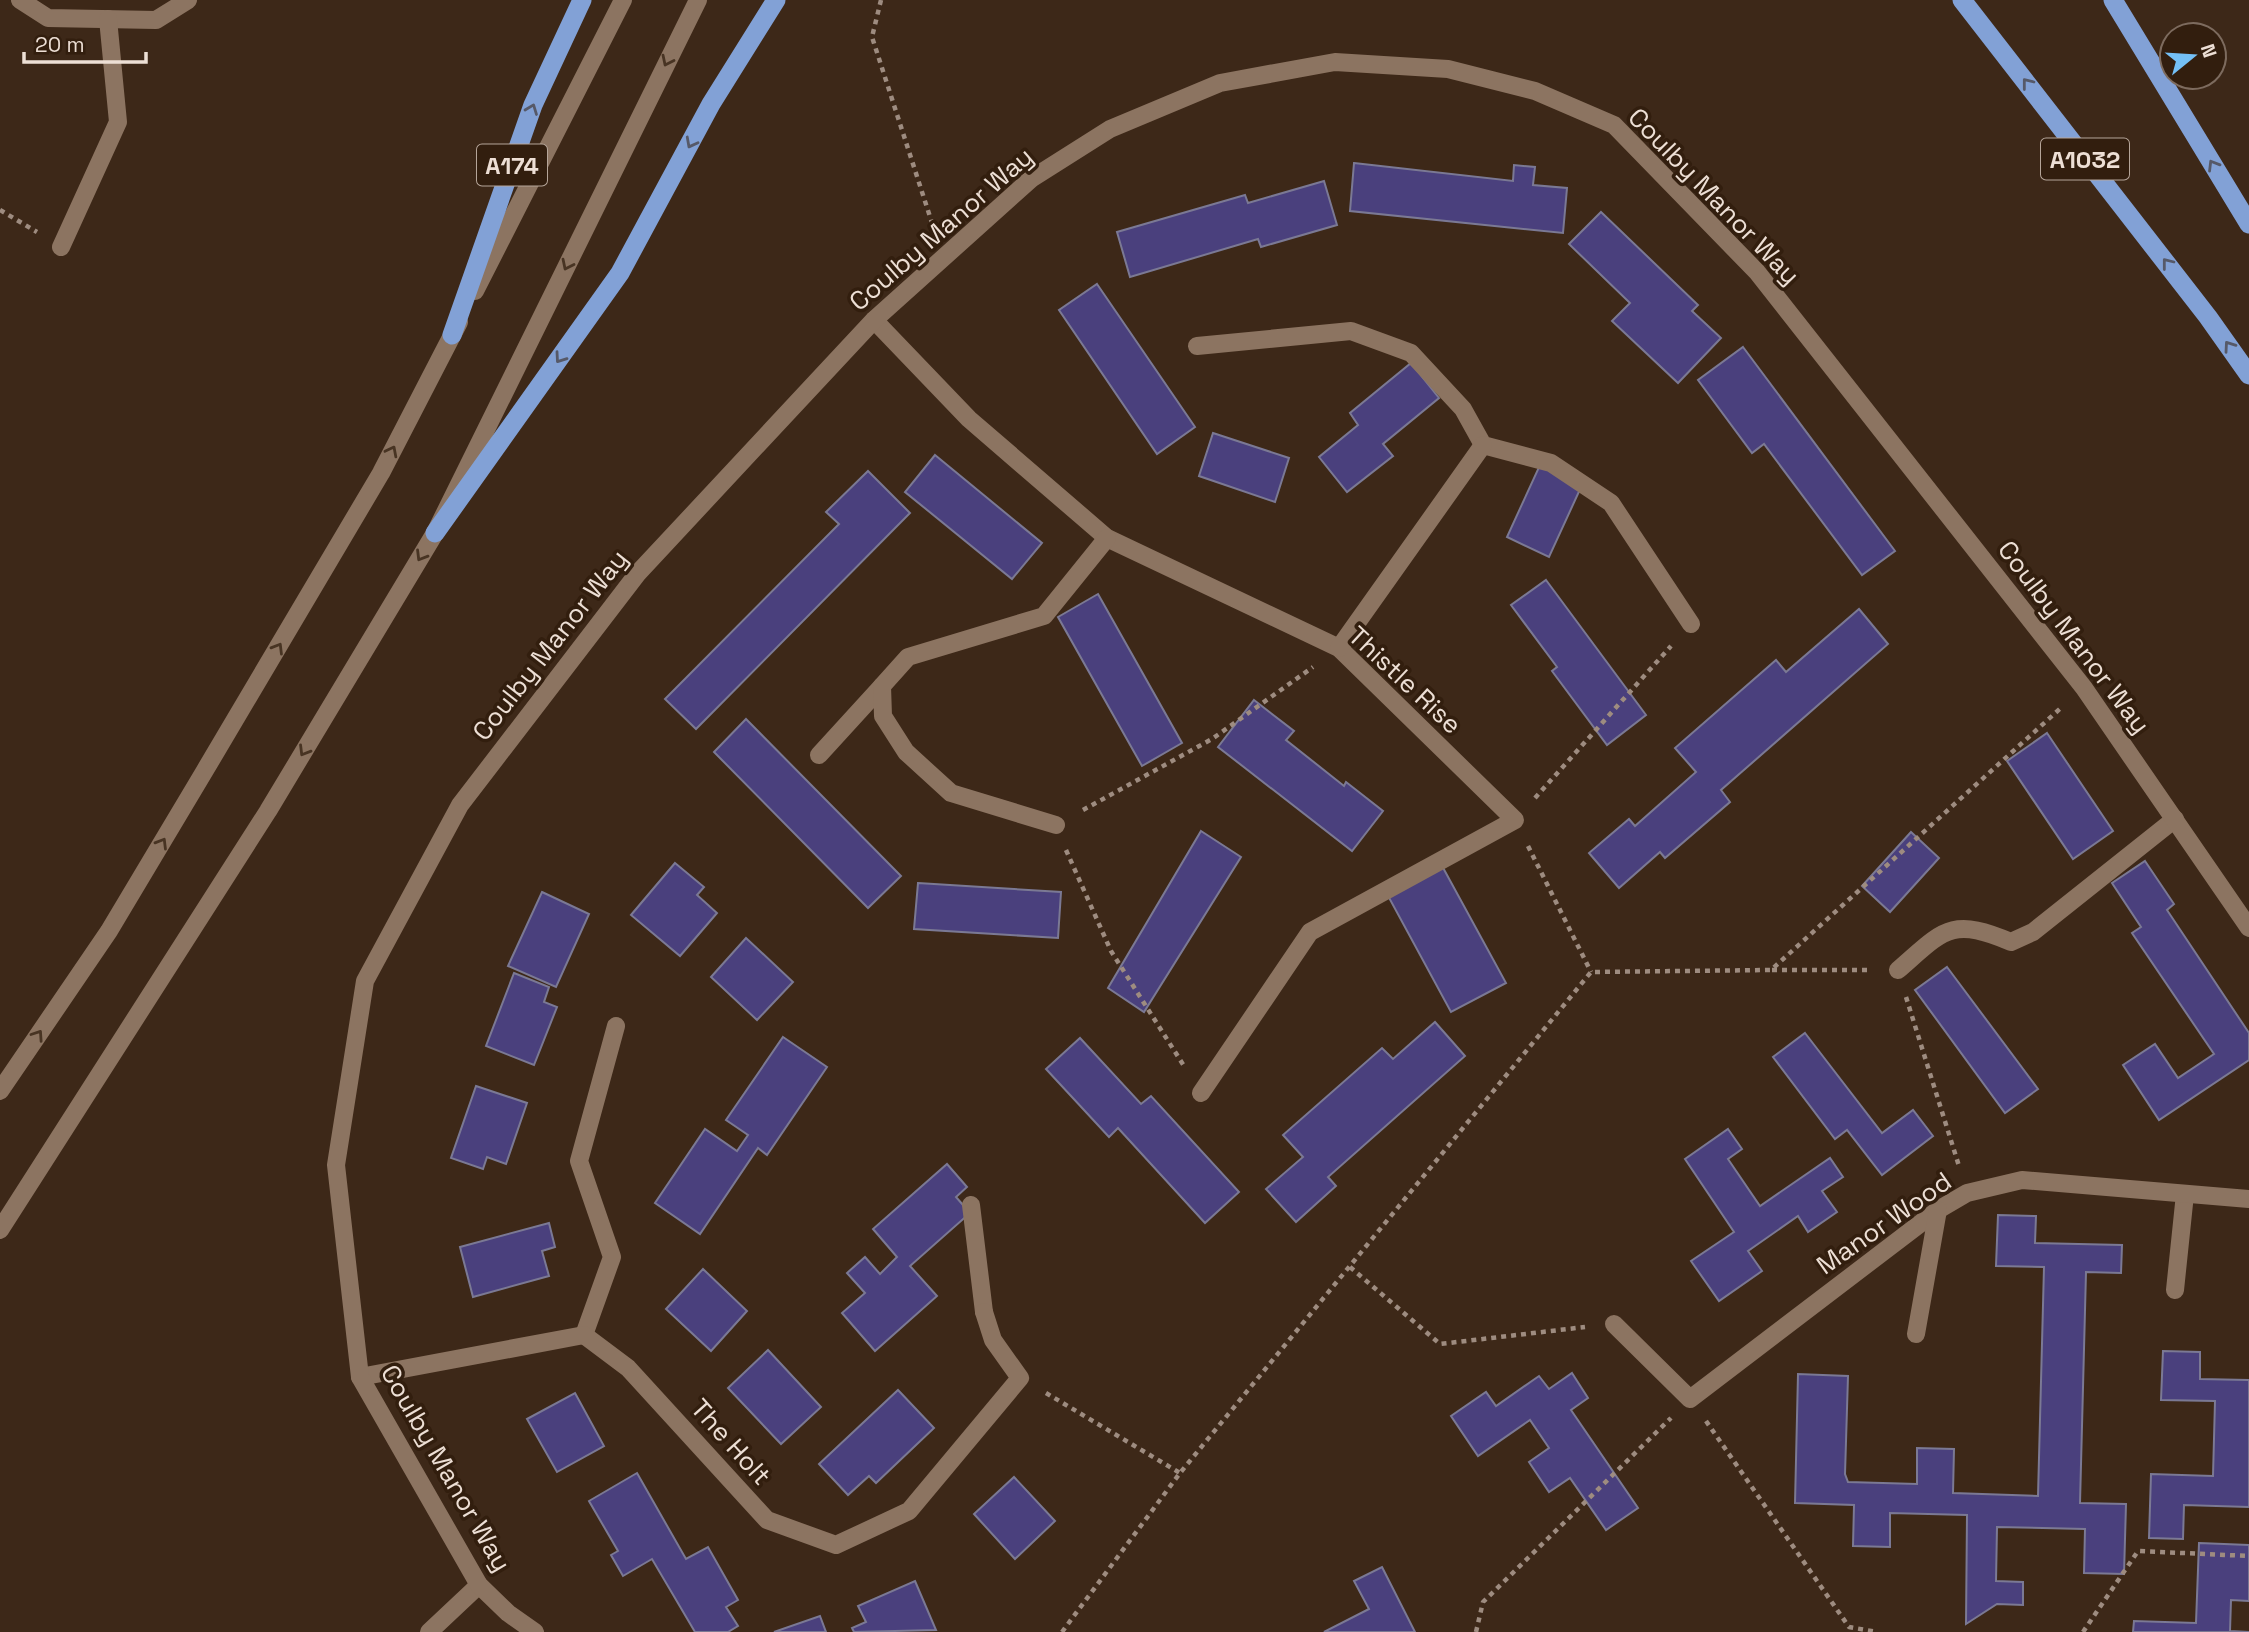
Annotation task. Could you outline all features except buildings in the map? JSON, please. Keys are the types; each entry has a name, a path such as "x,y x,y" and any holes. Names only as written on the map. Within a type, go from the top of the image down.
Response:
{"highway":[{"name":"A174","path":"452,335 533,105 582,0"},
{"path":"435,533 620,273 711,104 776,0"},
{"name":"A1032","path":"1962,0 2208,317 2249,375"},
{"path":"2113,0 2249,224"}],"street":[{"path":"20,0 48,19 156,20 188,0"},
{"path":"0,1091 109,931 381,472 623,0"},
{"path":"0,1230 268,811 435,533 698,0"},
{"path":"61,247 118,122 108,19"},
{"name":"Coulby Manor Way","path":"535,1632 508,1613 479,1585 360,1377 336,1165 365,981 460,805 629,584 874,320 1031,179 1110,129 1220,83 1335,62 1448,69 1535,91 1614,125 1757,272 2084,688 2249,928"},
{"name":"Thistle Rise","path":"874,320 969,419 1107,538 1339,648 1515,820"},
{"path":"1198,346 1351,331 1411,353 1463,409 1483,445 1551,463 1611,503 1690,624"},
{"path":"1339,648 1483,445"},
{"path":"819,755 908,657 1044,616 1107,538"},
{"path":"882,686 883,716 906,752 951,793 1056,825"},
{"path":"1898,970 1940,933 1957,927 1987,932 2011,942 2033,932 2175,819"},
{"path":"1201,1093 1310,932 1515,820"},
{"path":"360,1377 584,1335 612,1256 579,1161 616,1026"},
{"name":"Manor Wood","path":"1690,1399 1938,1210 1968,1193 2022,1180 2249,1199"},
{"path":"2175,1290 2185,1194"},
{"path":"971,1205 984,1312 993,1340 1020,1378"},
{"path":"1916,1334 1938,1210"},
{"path":"1614,1324 1690,1399"},
{"name":"The Holt","path":"584,1335 628,1368 767,1520 836,1545 909,1511 1020,1378"},
{"path":"429,1632 479,1585"}],"path":[{"path":"880,0 872,37 932,220 935,265"},
{"path":"0,210 61,247"},
{"path":"1591,972 1515,820 1690,624"},
{"path":"1201,1093 1111,951 1056,825 1212,739 1339,648"},
{"path":"1771,970 2084,688"},
{"path":"1591,972 1898,970 1968,1193"},
{"path":"1062,1632 1181,1473 1591,972"},
{"path":"1349,1267 1440,1344 1614,1324"},
{"path":"1020,1378 1181,1473"},
{"path":"1476,1632 1483,1602 1690,1399 1848,1629 1877,1632"},
{"path":"2083,1632 2138,1551 2249,1556"}]}
